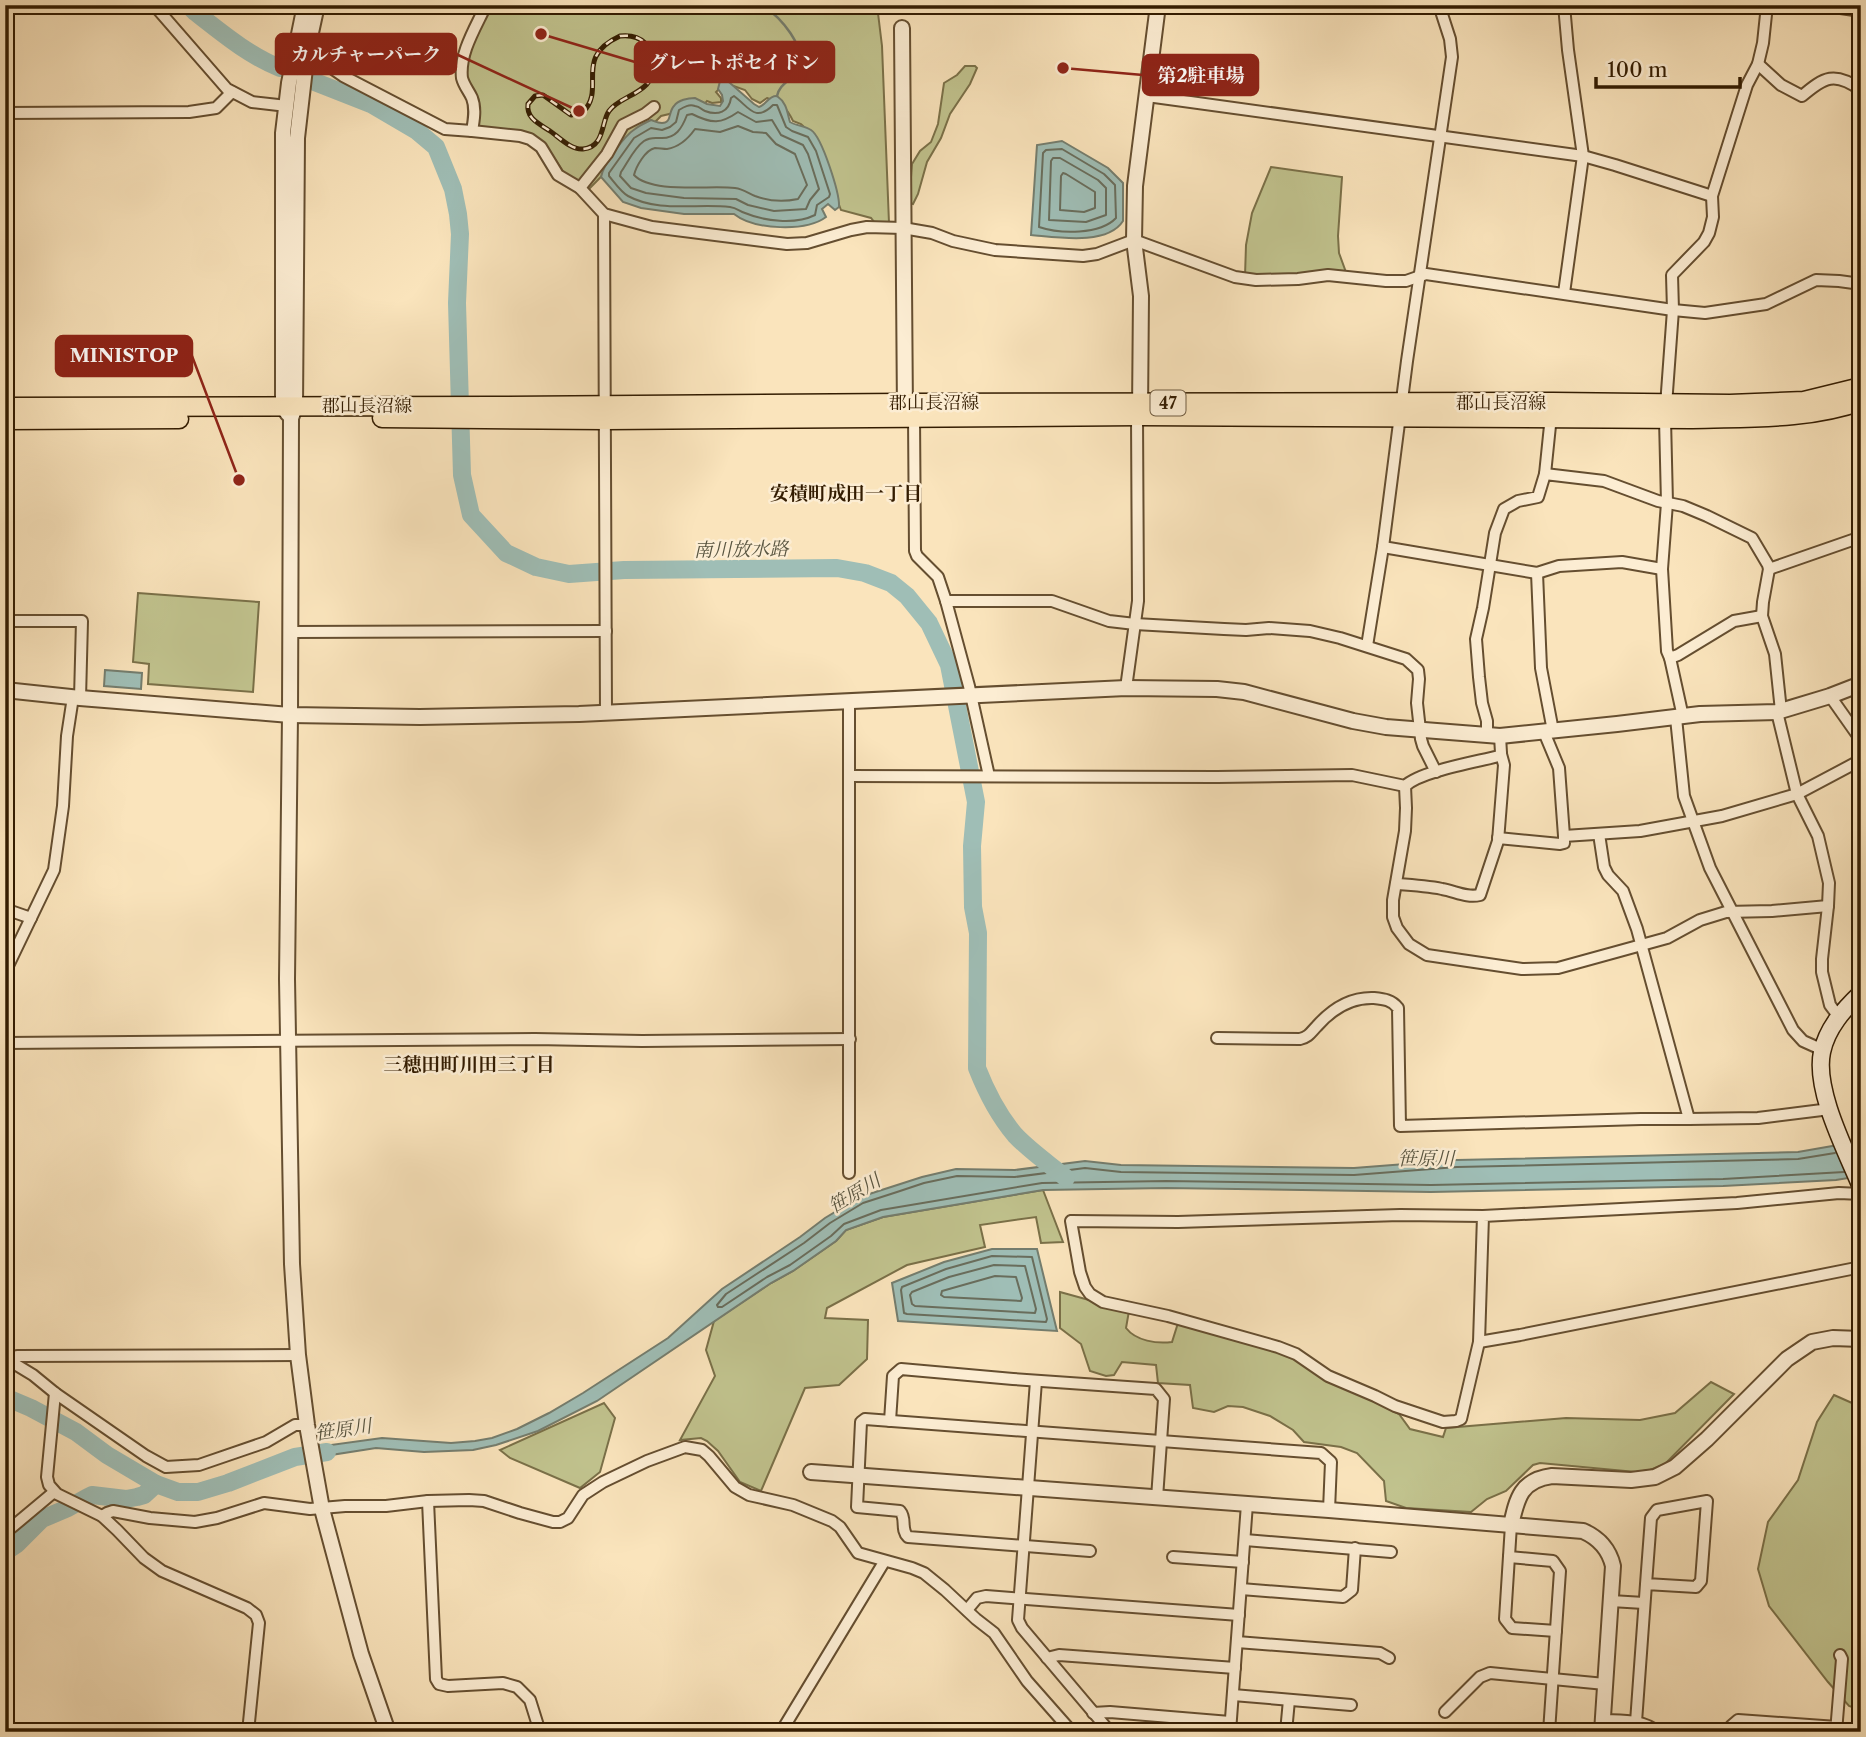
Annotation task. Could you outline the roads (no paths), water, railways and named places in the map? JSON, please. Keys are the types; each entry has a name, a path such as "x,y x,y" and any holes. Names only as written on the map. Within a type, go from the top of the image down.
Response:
{"main road":[{"name":"郡山長沼線","path":"1666,411 1804,401 1861,387"},
{"name":"郡山長沼線","path":"5,407 606,413 1552,410 1793,415 1861,401"},
{"name":"郡山長沼線","path":"5,420 289,411"},
{"path":"1861,993 1830,1031 1823,1050 1822,1077 1831,1113 1861,1187"}],"street":[{"path":"154,5 227,89 252,102 287,106"},
{"path":"302,57 304,5"},
{"path":"317,5 295,87 287,106 283,133 291,632 287,979 292,1264 307,1425 322,1509 361,1654 388,1732"},
{"path":"472,131 474,106 463,80 463,61 486,5"},
{"path":"1126,688 1136,624 1139,571 1141,296 1134,240 1135,186 1158,5"},
{"path":"1367,646 1452,57 1450,39 1439,5"},
{"path":"1564,5 1567,50 1583,156 1564,293"},
{"path":"1767,5 1758,64 1747,85 1712,196 1713,217 1709,233 1704,242 1672,275 1674,310 1666,411 1667,503 1662,569 1666,646 1679,717 1684,796 1710,868 1793,1030 1802,1041 1823,1050"},
{"path":"1821,5 1861,11"},
{"path":"902,28 902,228 915,551 938,577 946,600 989,776"},
{"path":"302,57 445,129 530,139 541,147 558,175 580,188 604,214 652,227 787,244 807,243 851,229 902,228 995,250 1083,256 1097,254 1134,240 1245,279 1298,279 1328,275 1386,281 1413,280 1426,274 1705,313 1766,304 1816,280 1861,284"},
{"path":"1758,64 1781,85 1802,96 1824,79 1832,78 1852,84 1861,90"},
{"path":"289,411 297,138 295,87"},
{"path":"5,113 189,112 216,108 232,92"},
{"path":"1147,96 1583,156 1712,196"},
{"path":"580,188 607,154 623,125 654,107"},
{"path":"604,214 606,713"},
{"path":"1396,884 1444,889 1455,894 1480,895 1498,838 1504,765 1482,703 1476,646 1498,522 1504,509 1518,501 1537,498 1545,474 1552,410"},
{"path":"1545,474 1604,481 1658,501 1683,506 1749,536 1756,543 1769,569 1762,616 1775,654 1779,711 1797,794 1818,836 1829,883 1822,972 1830,1005 1839,1017"},
{"path":"1769,569 1861,537"},
{"path":"1383,547 1537,573 1559,566 1622,562 1662,569"},
{"path":"1498,838 1560,844 1564,842 1559,768 1549,731 1541,668 1537,573"},
{"path":"946,600 1052,601 1109,621 1136,624 1246,630 1296,629 1321,633 1406,659 1418,670 1420,730 1423,746 1436,772"},
{"path":"1670,658 1734,621 1762,616"},
{"path":"5,621 82,621 77,698 67,736 57,860 51,879 10,952 5,972"},
{"path":"291,632 606,631"},
{"path":"5,690 290,715 420,717 606,713 1126,688 1217,689 1244,692 1353,721 1493,736 1699,714 1779,711 1861,684"},
{"path":"1830,696 1861,740"},
{"path":"849,701 849,1173"},
{"path":"1405,786 1412,780 1436,772 1501,754"},
{"path":"1564,836 1640,831 1735,813 1797,794 1861,760"},
{"path":"849,776 1352,775 1405,786"},
{"path":"1405,786 1405,831 1392,910 1394,923 1409,944 1427,955 1522,969 1545,969 1667,939 1700,920 1732,912 1828,906"},
{"path":"1600,834 1604,867 1625,895 1637,929 1689,1119"},
{"path":"5,909 31,918"},
{"path":"1217,1038 1300,1039 1308,1037 1336,1007 1368,998 1394,1003 1398,1008 1400,1126 1758,1118 1831,1113"},
{"path":"5,1043 850,1039"},
{"path":"1483,1216 1479,1342 1461,1419 1450,1422 1395,1406 1328,1376 1296,1354 1278,1347 1168,1316 1102,1302 1085,1287 1070,1222 1178,1222 1400,1215 1483,1216 1747,1203 1839,1193 1861,1194"},
{"path":"1479,1342 1861,1268"},
{"path":"1556,1631 1512,1628 1505,1619 1511,1525 1517,1499 1526,1486 1540,1477 1552,1476 1631,1480 1655,1477 1675,1467 1787,1359 1812,1342 1833,1338 1861,1339"},
{"path":"7,1359 19,1356 299,1355"},
{"path":"7,1359 146,1456 166,1467 199,1465 266,1442 295,1425 307,1425"},
{"path":"890,1421 893,1376 901,1369 1156,1389 1164,1399 1157,1498"},
{"path":"1036,1381 1018,1623 1110,1732"},
{"path":"55,1393 47,1477 55,1493 99,1515 149,1563 162,1571 247,1608 256,1615 259,1623 248,1732"},
{"path":"1090,1551 911,1538 904,1532 904,1518 900,1511 858,1507 861,1422 865,1419 1324,1454 1331,1462 1329,1510"},
{"path":"99,1515 113,1511 162,1520 202,1521 264,1503 322,1509 428,1501 484,1501 552,1522 563,1522 583,1495 603,1482 679,1448 695,1448 702,1450 738,1490 748,1496 793,1505 824,1516 840,1527 856,1552 924,1573 994,1633 1027,1681 1072,1732"},
{"path":"811,1472 1583,1531 1597,1538 1605,1547 1612,1563 1602,1726 1636,1722 1647,1724 1658,1732"},
{"path":"5,1534 55,1493"},
{"path":"428,1501 436,1679 439,1684 448,1686 498,1683 517,1687 530,1700 540,1732"},
{"path":"1636,1722 1644,1603 1651,1518 1657,1510 1707,1501 1701,1581 1696,1587 1646,1584"},
{"path":"1093,1713 1110,1712 1230,1727 1247,1504"},
{"path":"1245,1540 1391,1552"},
{"path":"1241,1589 1343,1597 1352,1590 1355,1548"},
{"path":"1173,1556 1243,1562"},
{"path":"1509,1557 1555,1562 1560,1571 1549,1732"},
{"path":"781,1732 884,1562"},
{"path":"967,1610 979,1597 1239,1615"},
{"path":"1611,1601 1644,1603"},
{"path":"1237,1642 1380,1653 1389,1658"},
{"path":"1047,1658 1062,1655 1235,1668"},
{"path":"1730,1732 1731,1726 1738,1720 1837,1729 1842,1659 1840,1655"},
{"path":"1445,1712 1480,1677 1490,1674 1605,1684"},
{"path":"1233,1695 1351,1705"},
{"path":"1286,1732 1289,1700"}],"water":[{"path":"720,81 730,83 759,107 777,96 785,105 790,122 811,130 830,166 839,207 835,210 828,204 822,209 826,217 817,222 780,227 754,223 734,214 684,214 641,208 623,202 601,177 620,144 635,129 651,120 665,123 672,108 683,100 695,98 720,106 723,101 718,89"},
{"path":"1062,141 1108,168 1123,183 1123,221 1115,229 1105,234 1080,238 1031,235 1037,145"},
{"path":"105,670 142,673 141,689 104,686"},
{"path":"1861,1141 1861,1176 1836,1180 1723,1186 1431,1192 1166,1188 1043,1190 883,1217 846,1230 836,1241 793,1271 771,1283 597,1401 538,1431 473,1450 424,1452 376,1448 318,1457 316,1447 382,1438 451,1443 475,1441 517,1429 583,1393 668,1338 722,1289 860,1197 956,1169 1015,1170 1085,1161 1121,1165 1354,1168 1457,1160 1798,1152"},
{"path":"992,1249 1037,1249 1057,1331 898,1321 892,1283 944,1262"}],"waterway":[{"name":"南川放水路","path":"188,5 236,43 280,68"},
{"path":"762,5 784,24 799,52 797,70 777,96"},
{"name":"南川放水路","path":"315,82 371,104 417,131 436,147 453,189 460,234 457,303 462,475 471,515 506,553 536,567 569,574 624,570 837,568 865,573 891,583 907,596 929,623 949,665 976,802 972,846 973,907 978,933 977,1068 993,1103 1015,1135 1066,1178"},
{"name":"笹原川","path":"5,1397 76,1432 107,1455 156,1484 178,1492 198,1492 295,1457 327,1452"},
{"path":"5,1552 42,1519 92,1495 126,1499 144,1495 156,1484"}],"railway":[{"path":"620,36 636,37 650,49 654,62 650,81 614,105 606,116 595,144 579,149 565,143 534,120 529,114 528,104 535,96 543,95 571,115 583,112 590,103 592,73 597,54 620,36"}],"place":[{"name":"グレートポセイドン","path":"541,34"},
{"name":"第2駐車場","path":"1063,68"},
{"name":"カルチャーパーク","path":"579,111"},
{"name":"MINISTOP","path":"239,480"}],"district":[{"name":"安積町成田一丁目","path":"846,493"},
{"name":"三穂田町川田三丁目","path":"469,1064"}]}
